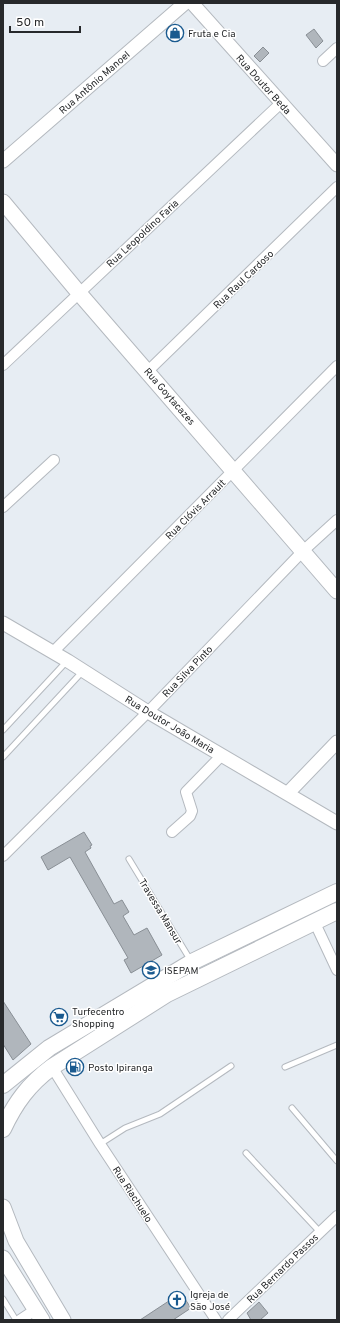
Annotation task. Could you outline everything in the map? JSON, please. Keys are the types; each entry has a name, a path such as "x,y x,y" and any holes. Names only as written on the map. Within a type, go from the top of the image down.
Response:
{"main road":[{"name":"Rua Goytacazes","path":"3,202 337,591"},
{"path":"3,1085 49,1048 192,962 337,892"},
{"path":"3,1129 11,1111 23,1093 36,1078 52,1067 167,994 337,911"},
{"path":"3,1207 16,1241 59,1315"},
{"path":"3,1258 39,1315 45,1304 59,1315"}],"street":[{"name":"Rua Antônio Manoel","path":"3,161 185,3"},
{"name":"Rua Doutor Beda","path":"192,3 337,165"},
{"path":"323,61 337,48"},
{"name":"Rua Leopoldino Faria","path":"3,365 281,103"},
{"name":"Rua Raul Cardoso","path":"148,371 337,187"},
{"name":"Rua Clóvis Arrault","path":"53,652 337,366"},
{"path":"3,507 54,460"},
{"name":"Rua Silva Pinto","path":"3,856 148,712 303,551 337,520"},
{"name":"Rua Doutor João Maria","path":"3,623 84,670 148,712 288,792 337,823"},
{"path":"288,792 337,742"},
{"path":"172,832 190,816 192,811 186,792 222,755"},
{"path":"314,921 337,970"},
{"name":"Rua Riachuelo","path":"52,1067 100,1144 216,1320"},
{"name":"Rua Bernardo Passos","path":"228,1320 337,1216"},
{"path":"20,1320 39,1315"}],"lane":[{"path":"3,730 68,661"},
{"path":"3,757 84,670"},
{"name":"Travessa Mansur","path":"129,859 192,962"},
{"path":"285,1067 337,1045"},
{"path":"100,1144 125,1128 160,1114 231,1066"},
{"path":"292,1108 337,1161"},
{"path":"246,1153 320,1232"},
{"path":"3,1300 16,1320"}],"building":[{"path":"314,29 323,41 316,48 306,35"},
{"path":"263,47 269,53 260,62 254,56"},
{"path":"84,832 92,845 90,846 91,848 85,852 114,904 122,900 129,912 123,916 134,935 147,928 162,955 131,973 124,960 128,958 70,857 48,870 41,857"},
{"path":"3,1001 31,1044 13,1060 3,1044"},
{"name":"Igreja de São José","path":"181,1293 191,1308 173,1320 140,1320"},
{"path":"259,1302 268,1313 260,1320 251,1320 247,1313"}],"place":[{"name":"Fruta e Cia","path":"175,33"},
{"name":"ISEPAM","path":"151,970"},
{"name":"Turfecentro Shopping","path":"59,1017"},
{"name":"Posto Ipiranga","path":"75,1067"},
{"name":"Igreja de São José","path":"177,1300"}]}
